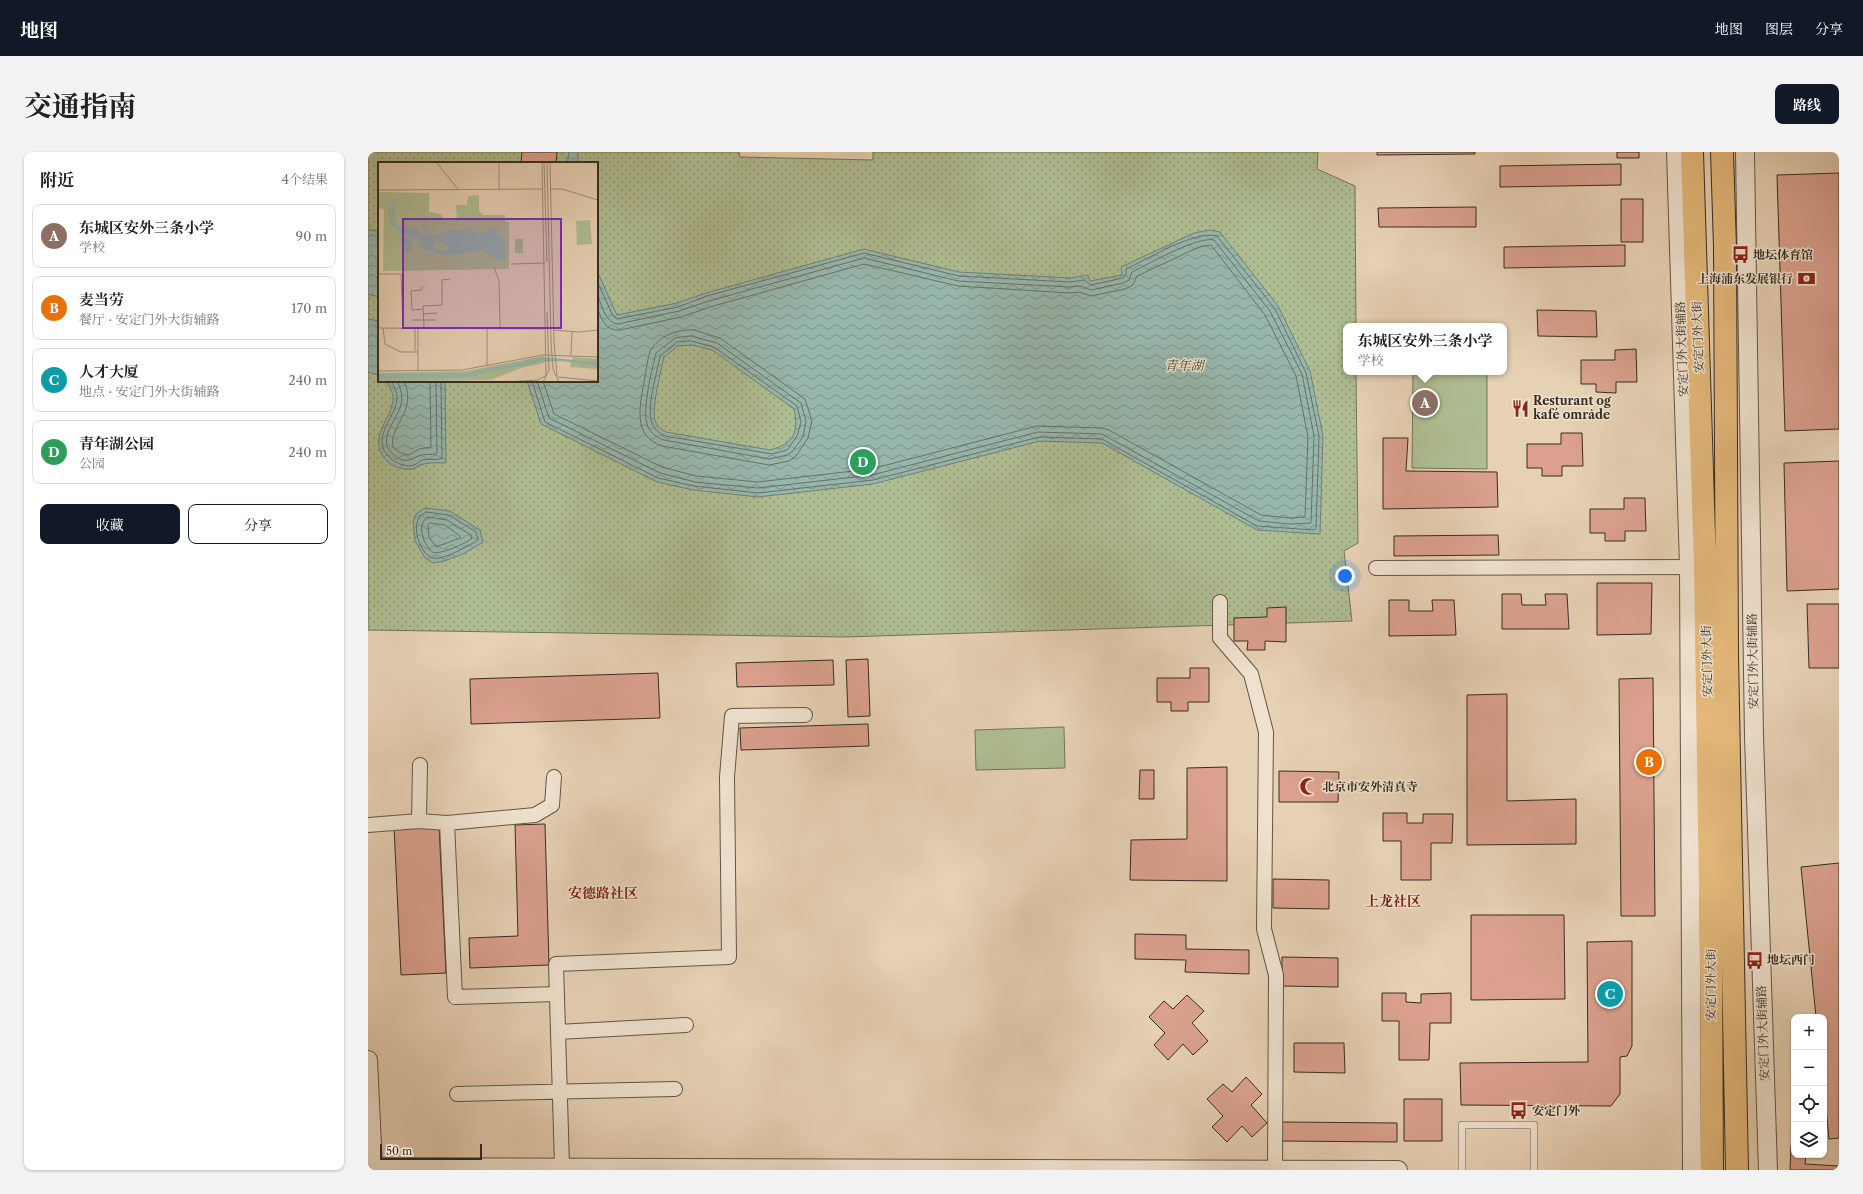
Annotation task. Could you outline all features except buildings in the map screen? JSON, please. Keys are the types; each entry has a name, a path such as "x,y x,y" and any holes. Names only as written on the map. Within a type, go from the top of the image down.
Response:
{"main road":[{"name":"安定门外大街","path":"1692,152 1697,567 1711,955 1712,1170"},
{"name":"安定门外大街","path":"1722,152 1726,247 1728,687 1737,1170"}],"street":[{"name":"安定门外大街辅路","path":"1676,152 1697,567 1692,1170"},
{"name":"安定门外大街辅路","path":"1745,152 1754,728 1768,1170"},
{"path":"1376,568 1697,567"},
{"path":"1220,602 1220,638 1252,674 1266,732 1264,929 1276,975 1275,1170"},
{"path":"562,1166 556,964 729,957 726,777 732,716 805,715"},
{"path":"419,821 420,766"},
{"path":"368,825 419,821 447,823 535,815 552,805 554,777"},
{"path":"447,823 455,997 557,994"},
{"path":"558,1032 686,1025"},
{"path":"368,1060 371,1167 484,1169 562,1166 790,1169 1398,1170"},
{"path":"457,1094 560,1093 675,1089"}],"lane":[{"path":"1462,1170 1462,1125 1518,1124 1534,1125 1534,1170"}],"green space":[{"path":"368,152 739,152 740,157 873,160 873,152 1318,152 1317,169 1355,186 1356,323 1343,323 1343,375 1356,375 1358,543 1344,551 1352,621 845,637 368,630"},
{"path":"1413,375 1487,375 1487,469 1412,468"},
{"path":"1064,727 1065,768 976,770 975,730"}],"water":[{"path":"569,152 578,152 578,162 567,162"},
{"path":"368,230 378,231 378,297 368,294"},
{"name":"青年湖","path":"1210,230 1220,232 1278,306 1310,371 1323,436 1320,534 1257,530 1102,443 1040,441 873,484 758,497 693,490 657,482 541,424 527,382 598,382 598,273 617,315 677,303 706,293 864,249 959,272 1071,278 1088,275 1090,281 1122,275 1121,267 1194,233","holes":["692,345 712,350 794,409 796,424 793,436 785,444 770,450 666,432 658,426 654,417 655,401 664,357 678,346"]},
{"path":"368,319 378,321 378,375 368,372"},
{"path":"387,382 445,382 446,463 427,463 413,469 409,469 396,467 384,458 380,449 379,441 382,427 392,406 392,391"},
{"path":"425,508 450,511 480,530 483,542 463,554 444,561 433,563 425,558 415,541 413,522 416,514"}],"place":[{"name":"地坛体育馆","path":"1740,255"},
{"name":"上海浦东发展银行","path":"1806,279"},
{"name":"东城区安外三条小学","path":"1425,403"},
{"name":"Resturant og kafé område","path":"1520,408"},
{"name":"青年湖公园","path":"863,462"},
{"name":"麦当劳","path":"1649,762"},
{"name":"北京市安外清真寺","path":"1309,787"},
{"name":"地坛西门","path":"1754,960"},
{"name":"人才大厦","path":"1610,994"},
{"name":"安定门外","path":"1519,1111"}],"district":[{"name":"安德路社区","path":"603,893"},
{"name":"上龙社区","path":"1393,901"}]}
